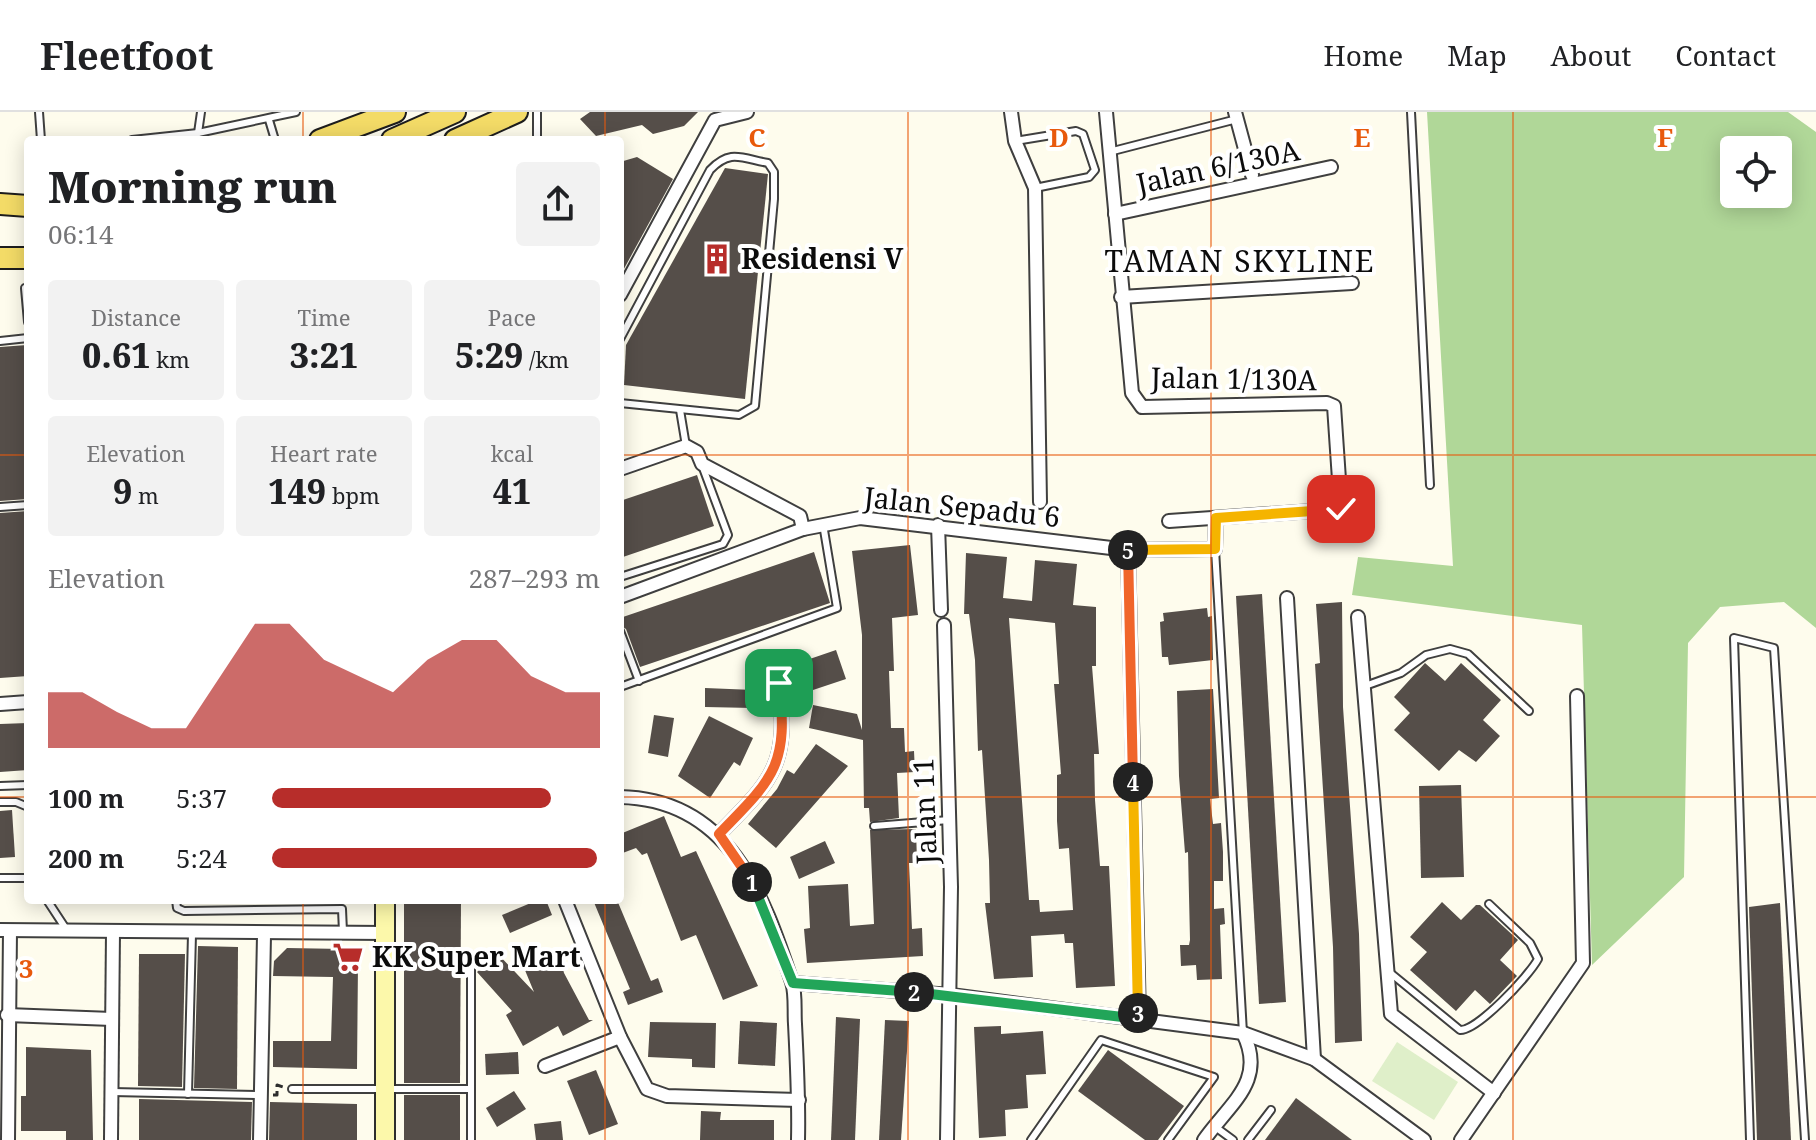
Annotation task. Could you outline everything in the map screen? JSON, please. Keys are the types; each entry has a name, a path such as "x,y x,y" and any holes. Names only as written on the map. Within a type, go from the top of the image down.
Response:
{"main road":[{"path":"401,136 455,112"},
{"path":"464,136 517,112"},
{"path":"330,136 384,114"},
{"path":"0,204 24,206"},
{"path":"0,258 24,258"}],"street":[{"path":"624,288 715,120 747,112"},
{"path":"1011,112 1015,141 1035,188 1040,502"},
{"name":"Jalan 1/130A","path":"1106,112 1132,393 1142,407 1327,403 1334,406 1341,509 1216,518"},
{"path":"1236,116 1252,175"},
{"name":"Jalan 6/130A","path":"1115,214 1331,167"},
{"path":"1121,297 1352,283"},
{"path":"624,468 686,446 697,452 702,464 800,516 803,529"},
{"name":"Jalan Sepadu 6","path":"624,596 803,529 860,518 1128,550 1215,549"},
{"path":"1169,521 1216,518 1215,549"},
{"path":"938,525 941,610"},
{"path":"1128,550 1139,1019"},
{"path":"1287,598 1314,1059"},
{"path":"1358,617 1388,971 1395,1020 1494,1093"},
{"name":"Jalan 11","path":"944,625 951,995 947,1140"},
{"path":"719,834 772,776 781,750 783,719 779,683"},
{"path":"1461,1140 1583,963 1577,696"},
{"path":"0,703 24,702"},
{"path":"624,798 664,803 719,834 753,882 793,983 798,1140"},
{"path":"385,904 385,1140"},
{"path":"567,904 620,1037 642,1082 657,1095 799,1100"},
{"path":"8,1140 5,931 264,935 386,933"},
{"path":"111,1140 113,932"},
{"path":"260,1140 264,935"},
{"path":"793,983 951,995 1243,1033 1314,1059 1424,1140"},
{"path":"7,1015 112,1019"},
{"path":"1204,1140 1239,1097 1253,1068 1251,1048 1243,1033"},
{"path":"545,1066 620,1037"}],"lane":[{"path":"39,112 40,136"},
{"path":"198,133 201,112"},
{"path":"170,136 269,120 296,112"},
{"path":"536,136 537,112"},
{"path":"1411,112 1430,485"},
{"path":"1109,152 1236,116"},
{"path":"269,120 274,136"},
{"path":"1015,141 1076,131 1083,134 1095,170 1089,177 1035,188"},
{"path":"624,331 710,170 722,157 730,156 768,163 774,172 774,199 755,406 739,415 624,403"},
{"path":"0,341 24,338"},
{"path":"680,410 686,446"},
{"path":"624,576 723,544 728,535 702,464"},
{"path":"0,507 24,505"},
{"path":"624,686 837,608 823,523"},
{"path":"1215,549 1243,1033"},
{"path":"1750,1140 1734,638 1770,644 1774,648 1805,1140"},
{"path":"624,642 639,681"},
{"path":"1365,686 1401,673 1426,655 1450,649 1468,654 1529,711"},
{"path":"0,786 24,785"},
{"path":"0,802 24,805"},
{"path":"874,826 949,820"},
{"path":"0,878 24,878"},
{"path":"50,904 68,932"},
{"path":"176,904 177,908 184,911 342,909 343,934"},
{"path":"1388,971 1460,1030 1469,1029 1505,999 1538,959 1530,943 1489,904"},
{"path":"188,1094 192,934"},
{"path":"471,955 471,1140"},
{"path":"1031,1140 1101,1040 1214,1077 1168,1140"},
{"path":"292,1089 471,1089"},
{"path":"112,1092 261,1095"},
{"path":"1248,1140 1271,1110"},
{"path":"1214,1126 1233,1140"}],"path":[{"path":"261,1095 277,1095 277,1085 292,1089"}],"green space":[{"path":"1427,112 1788,112 1816,132 1816,628 1784,602 1720,607 1688,643 1684,877 1592,965 1582,625 1352,595 1358,557 1453,566"},
{"path":"1397,1042 1458,1082 1434,1120 1372,1081"}],"building":[{"path":"590,112 698,112 684,126 653,134 642,125 596,136 580,119"},
{"path":"637,157 673,179 624,269 624,161"},
{"name":"Residensi V","path":"725,168 768,174 745,399 624,385 626,345"},
{"path":"24,345 24,499 0,501 0,347"},
{"path":"697,475 714,526 624,557 624,500"},
{"path":"24,511 24,676 0,678 0,513"},
{"path":"910,545 918,615 892,618 894,671 889,671 891,728 904,728 905,752 914,751 915,772 897,773 899,818 870,822 869,808 864,808 863,740 809,728 813,705 857,714 862,730 862,635 852,551"},
{"path":"814,552 830,603 640,667 624,628 624,617"},
{"path":"966,553 1007,557 1003,598 1032,601 1035,560 1077,564 1073,605 1096,607 1096,666 1092,666 1099,754 1094,754 1095,800 1100,866 1109,866 1115,986 1076,988 1073,943 1065,943 1064,934 1031,936 1033,977 994,979 985,903 990,903 989,860 982,750 978,751 975,660 969,614 964,614","holes":["1009,618 1055,623 1059,684 1054,684 1061,774 1057,775 1057,821 1059,849 1069,848 1073,910 1040,912 1039,900 1029,900"]},
{"path":"1262,594 1286,1002 1259,1004 1236,596"},
{"path":"1342,602 1343,707 1359,934 1362,1041 1335,1043 1333,947 1315,664 1320,663 1316,604"},
{"path":"1207,608 1208,617 1212,616 1213,660 1169,665 1168,657 1162,657 1160,622 1164,621 1163,613"},
{"path":"836,650 846,679 810,691 801,662"},
{"path":"1425,663 1445,681 1461,663 1501,700 1483,720 1500,736 1476,762 1459,750 1439,771 1394,730 1410,713 1394,697"},
{"path":"705,688 754,690 753,708 705,707"},
{"path":"1213,689 1219,798 1210,799 1213,824 1221,823 1223,852 1223,881 1214,881 1214,909 1224,908 1225,924 1220,925 1222,979 1197,980 1196,965 1181,966 1180,945 1189,945 1190,940 1188,852 1185,853 1179,776 1177,691"},
{"path":"654,715 674,718 668,757 648,753"},
{"path":"709,716 753,738 740,766 734,762 710,798 678,776"},
{"path":"24,723 24,770 0,772 0,724"},
{"path":"816,744 848,766 776,848 748,824 777,789 787,770 794,774"},
{"path":"1461,785 1464,877 1421,878 1419,786"},
{"path":"12,810 15,857 0,858 0,811"},
{"path":"664,816 681,857 696,851 758,986 723,1000 696,935 681,941 647,853 642,855 636,848 624,852 624,832"},
{"path":"916,829 917,863 909,863 912,929 922,928 923,956 807,963 804,929 810,928 808,886 848,884 850,926 874,924 870,830"},
{"path":"825,841 835,863 799,879 790,857"},
{"path":"1442,902 1461,920 1476,905 1480,905 1518,940 1500,960 1517,976 1490,1004 1475,990 1456,1011 1410,970 1427,952 1410,937"},
{"path":"1780,903 1791,1140 1757,1140 1749,907"},
{"path":"404,904 461,904 460,1083 404,1083"},
{"path":"528,904 548,904 552,915 510,933 502,915"},
{"path":"595,904 619,904 651,981 658,978 663,992 628,1005 623,992 630,989"},
{"path":"198,946 238,947 237,1089 194,1088"},
{"path":"287,948 344,949 358,963 357,1069 273,1067 273,1041 331,1041 333,977 273,976 274,961"},
{"path":"558,950 564,973 589,1020 593,1020 563,1036 558,1026 523,1046 506,1015 512,1011 477,972 497,953 534,992 522,963"},
{"path":"139,954 185,954 182,1087 138,1086"},
{"path":"836,1017 860,1019 855,1140 831,1140"},
{"path":"885,1020 909,1021 901,1140 879,1140"},
{"path":"740,1021 777,1023 775,1066 738,1064"},
{"path":"650,1022 716,1023 715,1068 692,1067 692,1059 648,1057"},
{"path":"1001,1026 1001,1034 1043,1031 1046,1074 1026,1075 1028,1108 1005,1110 1006,1136 979,1138 974,1027"},
{"path":"26,1047 91,1050 93,1140 66,1140 66,1131 21,1131 21,1096 26,1096"},
{"path":"1108,1050 1184,1106 1158,1140 1145,1140 1078,1091"},
{"path":"518,1052 519,1074 486,1075 485,1054"},
{"path":"596,1070 618,1124 589,1135 567,1081"},
{"path":"514,1091 526,1109 497,1127 486,1108"},
{"path":"404,1095 460,1095 460,1140 404,1140"},
{"path":"1296,1098 1352,1140 1265,1140"},
{"path":"139,1099 252,1102 251,1140 139,1140"},
{"path":"270,1102 357,1104 357,1140 269,1140"},
{"path":"701,1111 721,1112 720,1120 774,1120 774,1140 700,1140"},
{"path":"561,1121 563,1140 536,1140 534,1124"}],"place":[{"name":"Residensi V","path":"717,259"},
{"name":"KK Super Mart","path":"348,957"}],"district":[{"name":"TAMAN SKYLINE","path":"1240,262"}],"route":[{"path":"779,683 783,719 781,750 772,776 759,794 719,834 753,882 793,983 951,995 1139,1019 1128,550 1215,549 1216,518 1341,509"}]}
